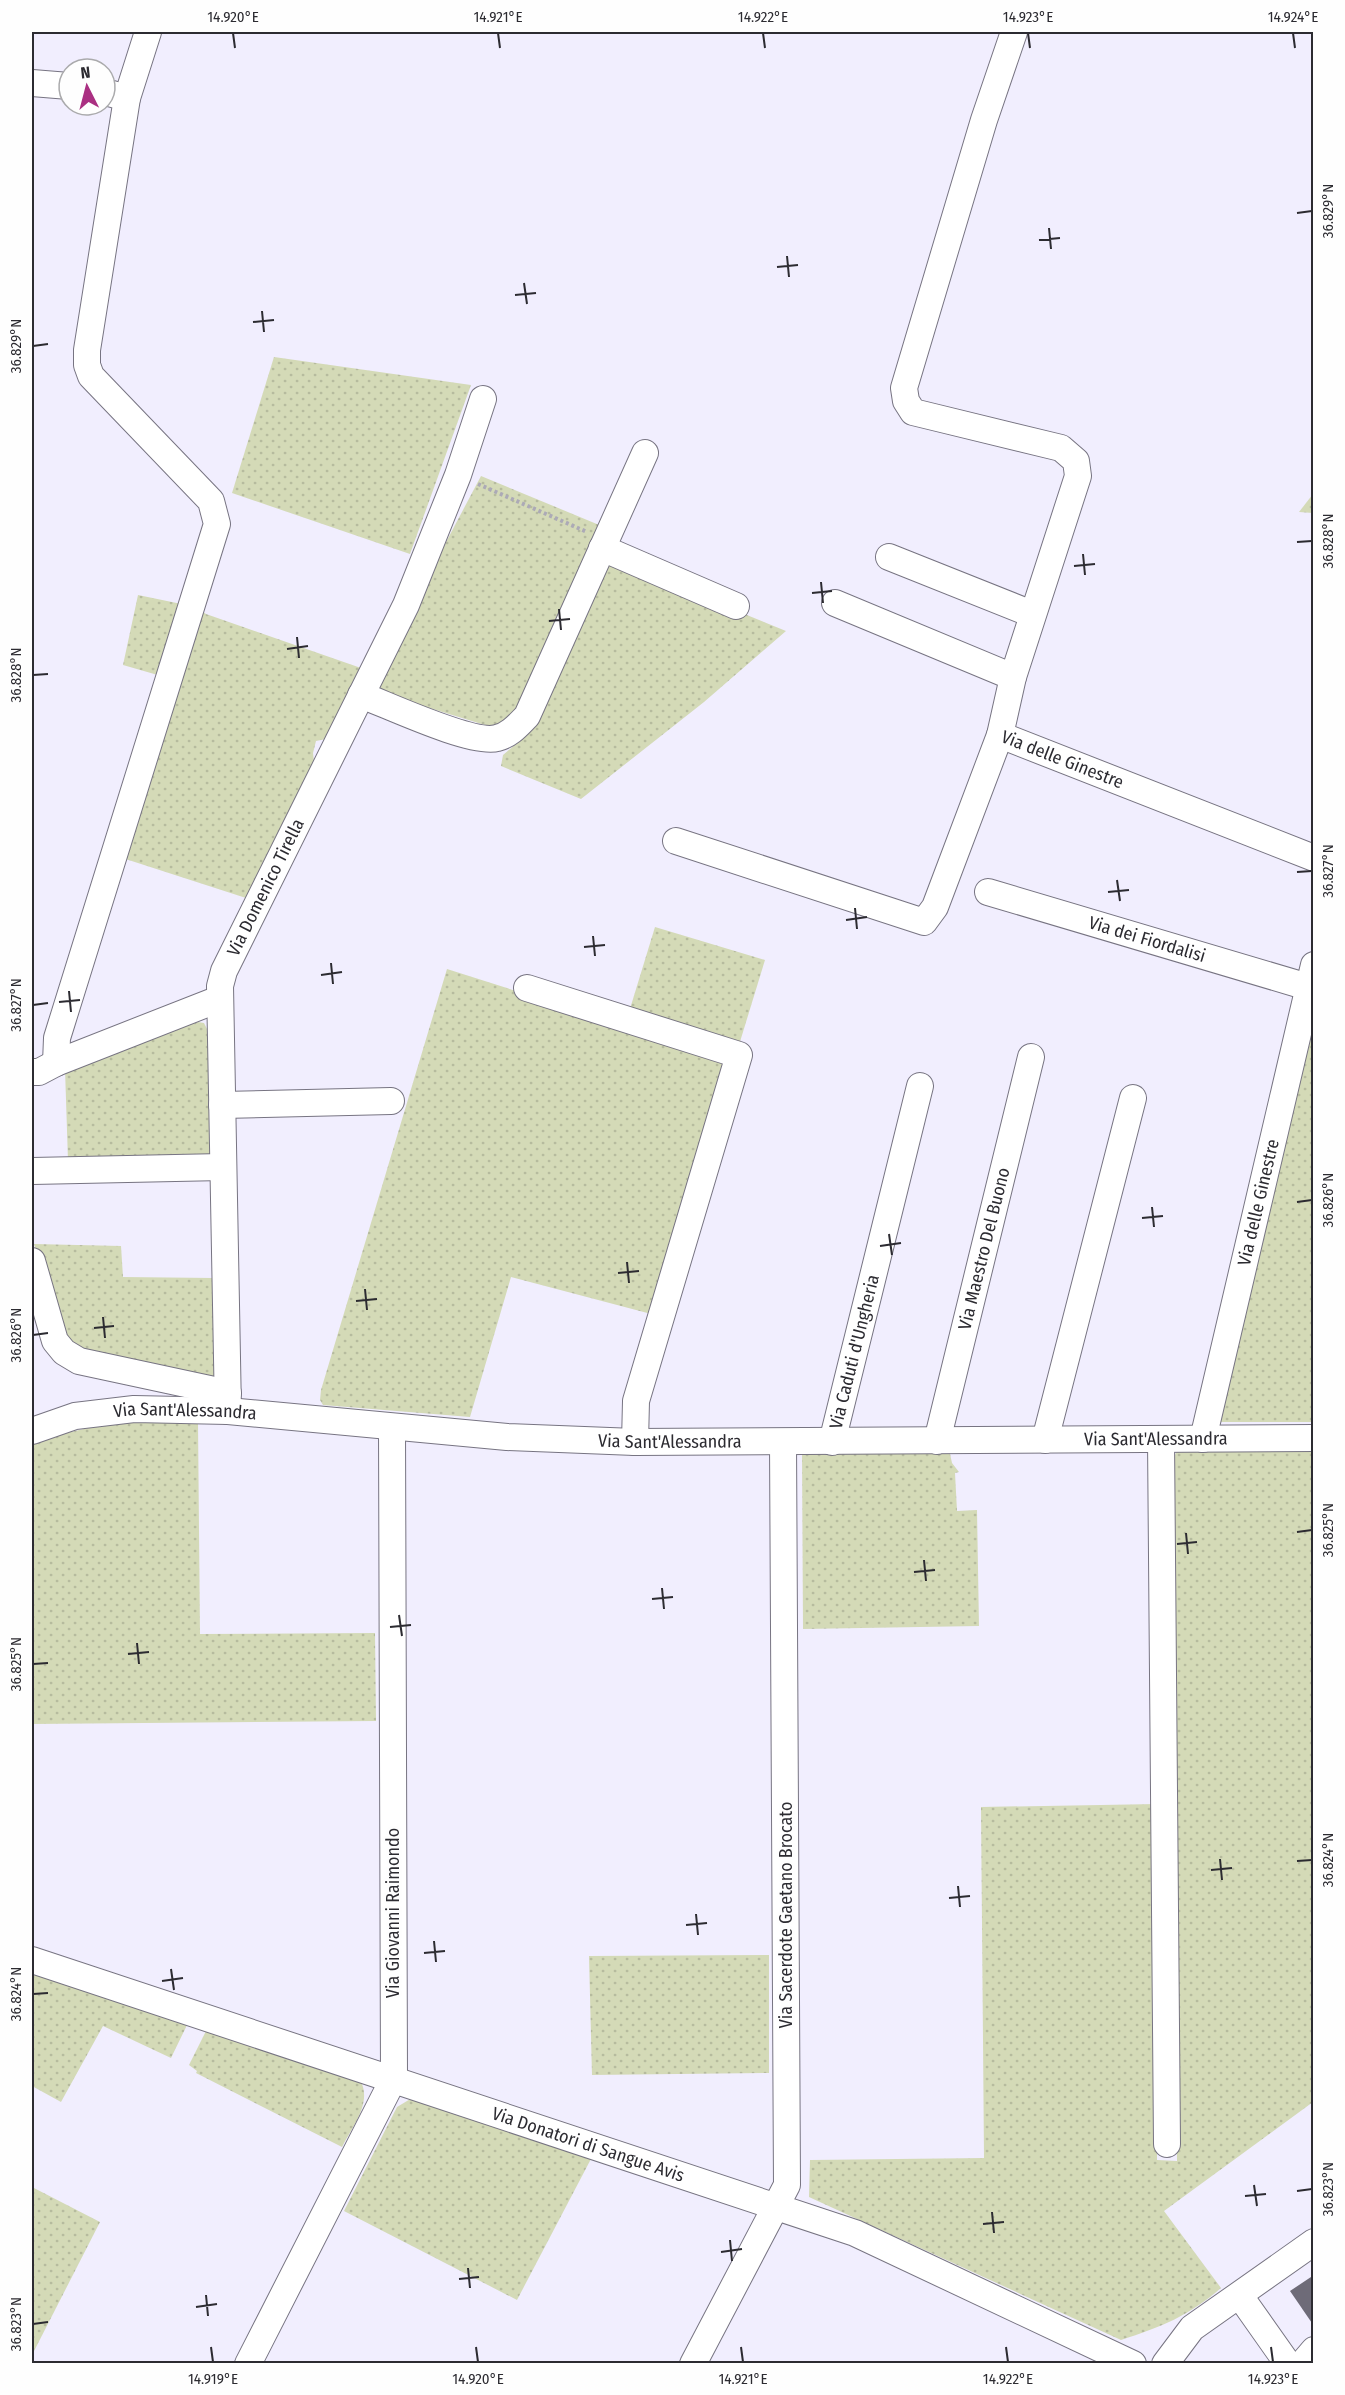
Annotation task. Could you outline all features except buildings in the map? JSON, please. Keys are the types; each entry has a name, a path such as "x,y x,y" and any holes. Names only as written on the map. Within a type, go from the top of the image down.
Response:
{"street":[{"path":"117,93 148,32"},
{"name":"Via delle Ginestre","path":"1014,32 984,120 904,388 906,401 913,412 1061,448 1076,461 1078,476 1013,677 1000,735 1314,858"},
{"path":"32,83 57,85"},
{"path":"56,1063 57,1038 217,524 211,501 92,376 87,365 113,117"},
{"name":"Via Domenico Tirella","path":"228,1402 219,999 224,971 406,605 458,475 483,399"},
{"path":"361,695 468,736 496,739 514,730 527,716 645,453"},
{"path":"603,544 736,606"},
{"path":"889,557 1032,614"},
{"path":"834,603 1013,677"},
{"path":"676,841 924,922 935,908 1000,735"},
{"name":"Via dei Fiordalisi","path":"988,892 1311,976"},
{"name":"Via delle Ginestre","path":"1203,1438 1311,976"},
{"path":"527,988 739,1055 636,1401 634,1442"},
{"path":"32,1072 39,1072 56,1063 219,999"},
{"name":"Via Maestro Del Buono","path":"937,1441 1031,1057"},
{"name":"Via Caduti d'Ungheria","path":"832,1442 920,1086"},
{"path":"1045,1440 1133,1098"},
{"path":"222,1106 392,1101"},
{"path":"32,1171 223,1167"},
{"path":"32,1261 55,1341 64,1352 80,1361 228,1402"},
{"name":"Via Sant'Alessandra","path":"32,1431 75,1416 228,1402 392,1427 507,1437 634,1442 1314,1438"},
{"name":"Via Giovanni Raimondo","path":"248,2364 394,2078 392,1427"},
{"path":"1161,1439 1167,2144"},
{"name":"Via Sacerdote Gaetano Brocato","path":"693,2364 761,2230 778,2205 787,2185 783,1442"},
{"name":"Via Donatori di Sangue Avis","path":"32,1960 778,2205 855,2233 1124,2362"},
{"path":"1165,2364 1192,2328 1314,2242"},
{"path":"1240,2296 1288,2364"},
{"path":"1302,2364 1314,2350"}],"path":[{"path":"458,475 603,544"}],"green space":[{"path":"274,357 471,385 410,554 232,493"},
{"path":"481,476 604,527 519,715 498,729 377,692 427,578"},
{"path":"1313,494 1313,513 1299,512"},
{"path":"607,558 786,631 704,702 581,799 501,766 503,755 529,733"},
{"path":"138,595 196,607 206,614 361,668 326,739 316,741 313,753 314,762 285,830 246,898 107,853 175,680 123,665"},
{"path":"655,927 765,960 739,1045 629,1012"},
{"path":"447,969 729,1059 655,1315 511,1277 470,1417 323,1405 320,1400 321,1390"},
{"path":"1313,1016 1313,1422 1220,1422 1226,1392"},
{"path":"198,1022 204,1023 208,1031 211,1159 68,1161 65,1069"},
{"path":"34,1244 121,1246 123,1277 214,1278 217,1386 80,1353 69,1343"},
{"path":"118,1421 198,1422 200,1634 375,1633 376,1721 32,1724 32,1441"},
{"path":"1178,1448 1313,1451 1313,2102 1164,2211 1221,2288 1198,2306 1174,2320 1121,2340 809,2197 810,2160 984,2158 981,1807 1157,1804 1157,2160 1177,2161 1172,1462"},
{"path":"949,1449 952,1463 959,1472 955,1473 957,1511 977,1510 979,1626 803,1629 802,1451"},
{"path":"769,1955 769,2073 592,2075 589,1956"},
{"path":"32,1974 188,2023 171,2058 103,2026 61,2102 32,2086"},
{"path":"207,2029 360,2080 363,2088 363,2106 342,2147 196,2073 197,2071 189,2065"},
{"path":"412,2098 592,2157 517,2300 344,2211 397,2107"},
{"path":"32,2187 100,2222 32,2355"}]}
